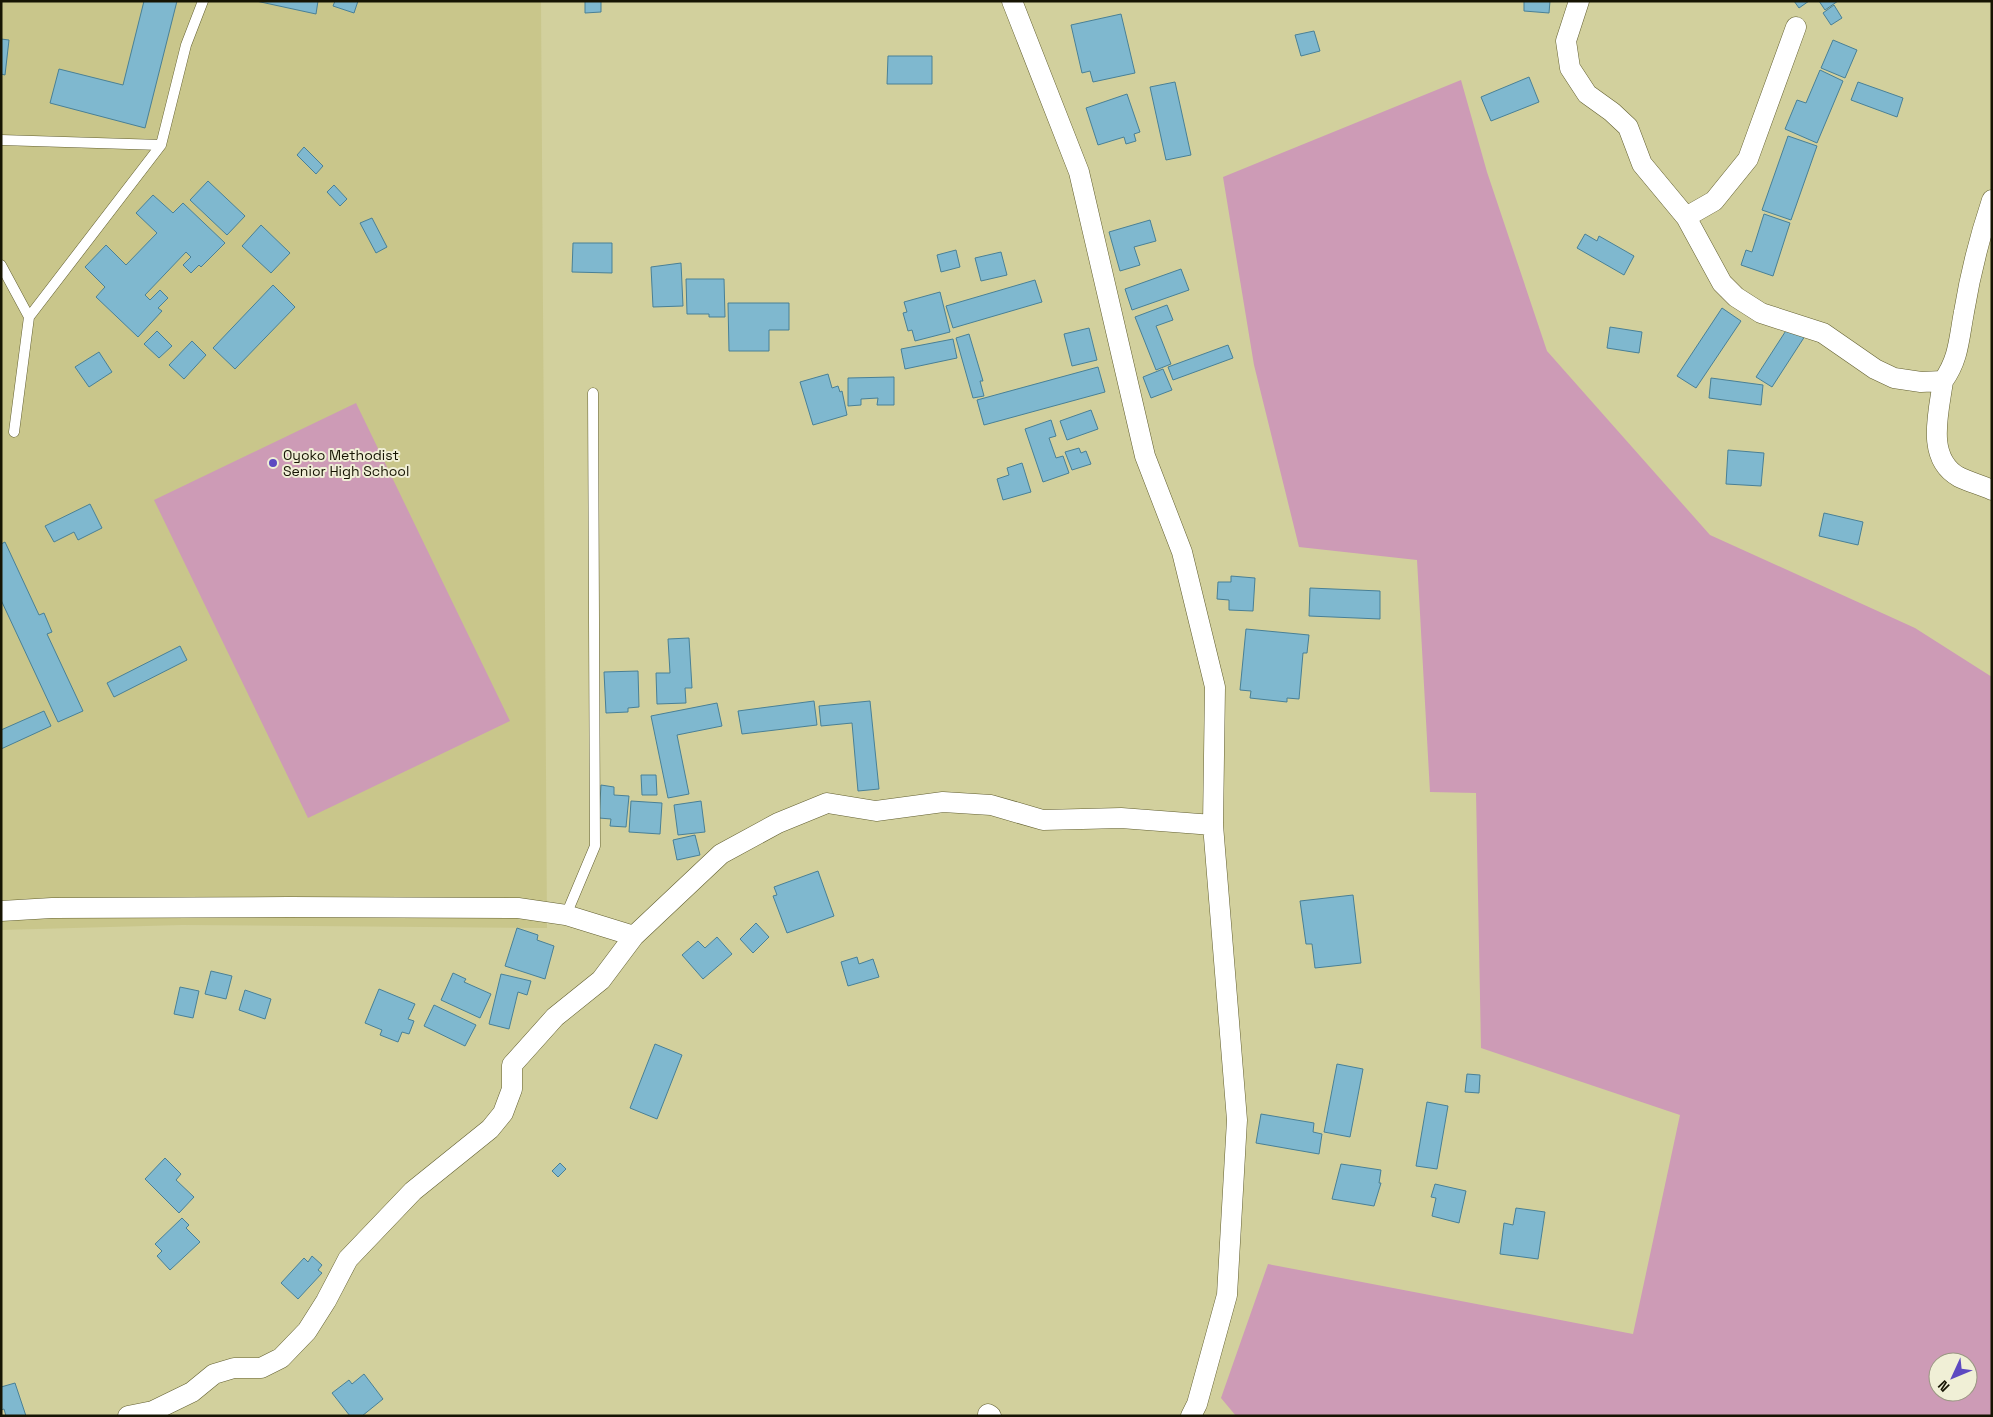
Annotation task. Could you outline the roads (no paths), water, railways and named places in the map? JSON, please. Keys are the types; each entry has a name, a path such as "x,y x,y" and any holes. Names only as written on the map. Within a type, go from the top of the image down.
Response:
{"street":[{"path":"1012,1 1079,172 1145,456 1182,552 1215,688 1213,825 1238,1120 1227,1295 1199,1412"},
{"path":"1579,1 1566,40 1570,68 1587,94 1612,112 1628,127 1642,164 1686,217 1722,283 1736,297 1761,313 1823,333 1875,369 1894,378 1922,382 1943,381"},
{"path":"1686,217 1714,201 1748,159 1796,27"},
{"path":"1992,200 1964,312 1958,351 1952,368 1943,381 1936,441 1942,461 1958,476 1992,490"},
{"path":"128,1416 153,1411 192,1392 214,1374 234,1368 261,1368 281,1358 307,1331 326,1301 348,1259 413,1190 483,1134 503,1113 512,1089 512,1065 555,1017 601,980 634,936 721,854 778,823 827,803 876,811 943,802 991,805 1043,820 1121,818 1213,825"},
{"path":"1,911 52,908 518,908 566,915 634,936"}],"lane":[{"path":"14,432 29,317 161,145 186,45 203,1"},
{"path":"1,140 161,145"},
{"path":"1,265 29,317"},
{"path":"566,915 595,846 593,394"}],"place":[{"name":"Oyoko Methodist Senior High School","path":"273,463"}]}
